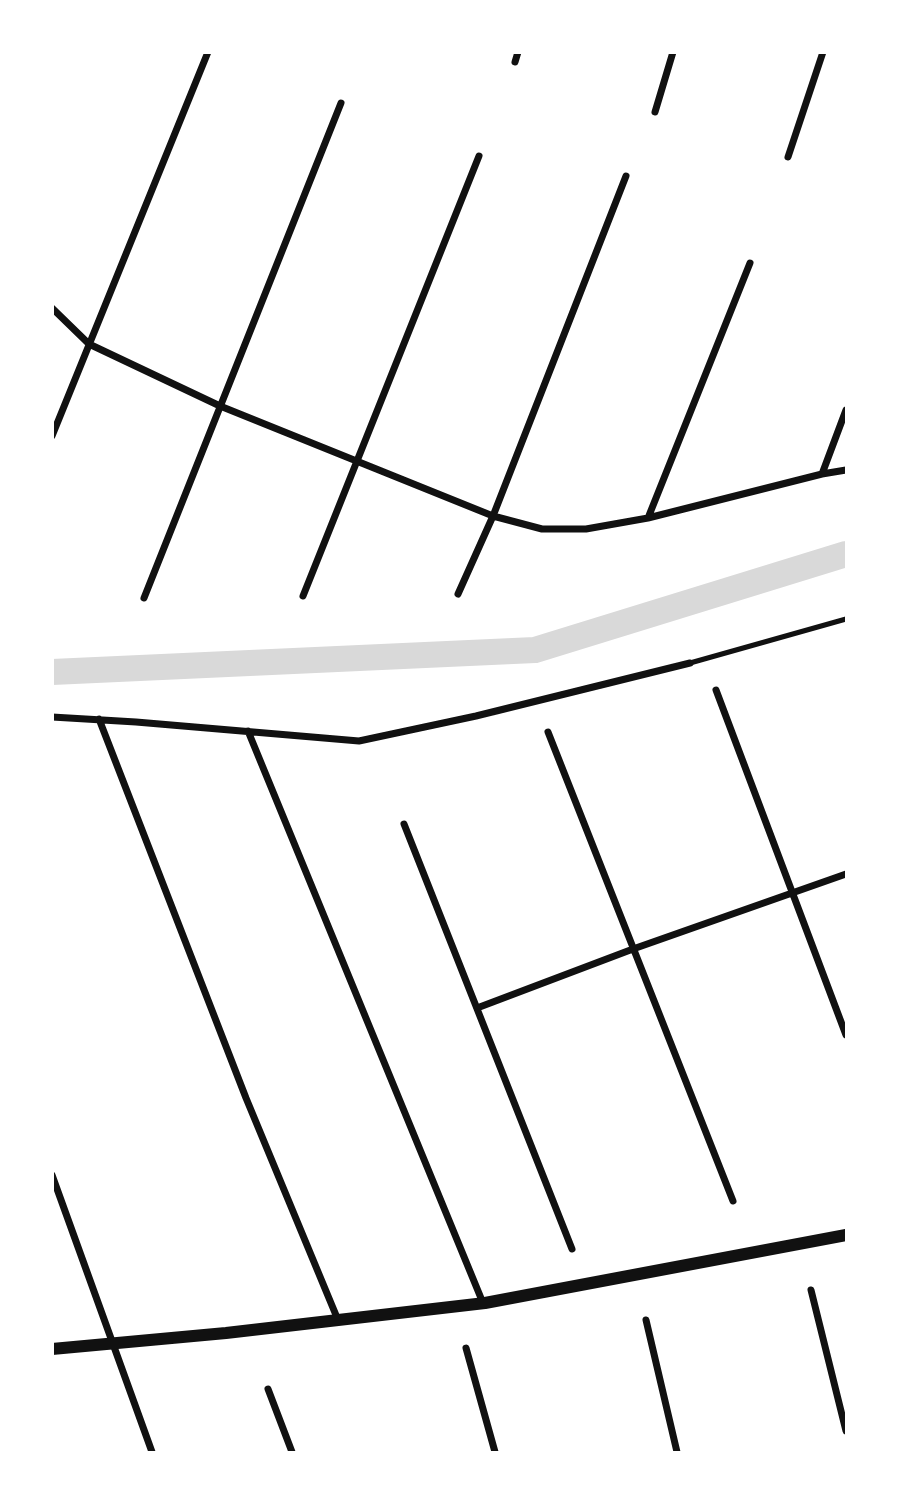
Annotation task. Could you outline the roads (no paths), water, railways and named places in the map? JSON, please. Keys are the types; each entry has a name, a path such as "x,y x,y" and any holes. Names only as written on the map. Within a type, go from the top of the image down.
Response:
{"street":[{"path":"52,436 208,52"},
{"path":"514,62 518,52"},
{"path":"655,112 673,52"},
{"path":"788,157 823,52"},
{"path":"144,598 341,103"},
{"path":"303,596 479,156"},
{"path":"458,594 493,516 626,176"},
{"path":"648,518 750,262"},
{"path":"52,308 89,344 220,406 493,516 542,529 586,529 648,518 846,470"},
{"path":"822,474 846,410"},
{"path":"52,717 359,740 476,716 690,663"},
{"path":"716,690 846,1035"},
{"path":"99,719 246,1098 338,1320"},
{"path":"248,731 483,1303"},
{"path":"548,732 733,1201"},
{"path":"404,824 572,1249"},
{"path":"477,1008 633,949 846,874"},
{"path":"52,1175 152,1452"},
{"path":"52,1349 483,1303 846,1235"},
{"path":"811,1290 846,1431"},
{"path":"646,1320 677,1452"},
{"path":"466,1348 495,1452"},
{"path":"268,1390 292,1452"}],"lane":[{"path":"690,663 846,619"}],"waterway":[{"path":"52,672 535,650 846,554"}]}
